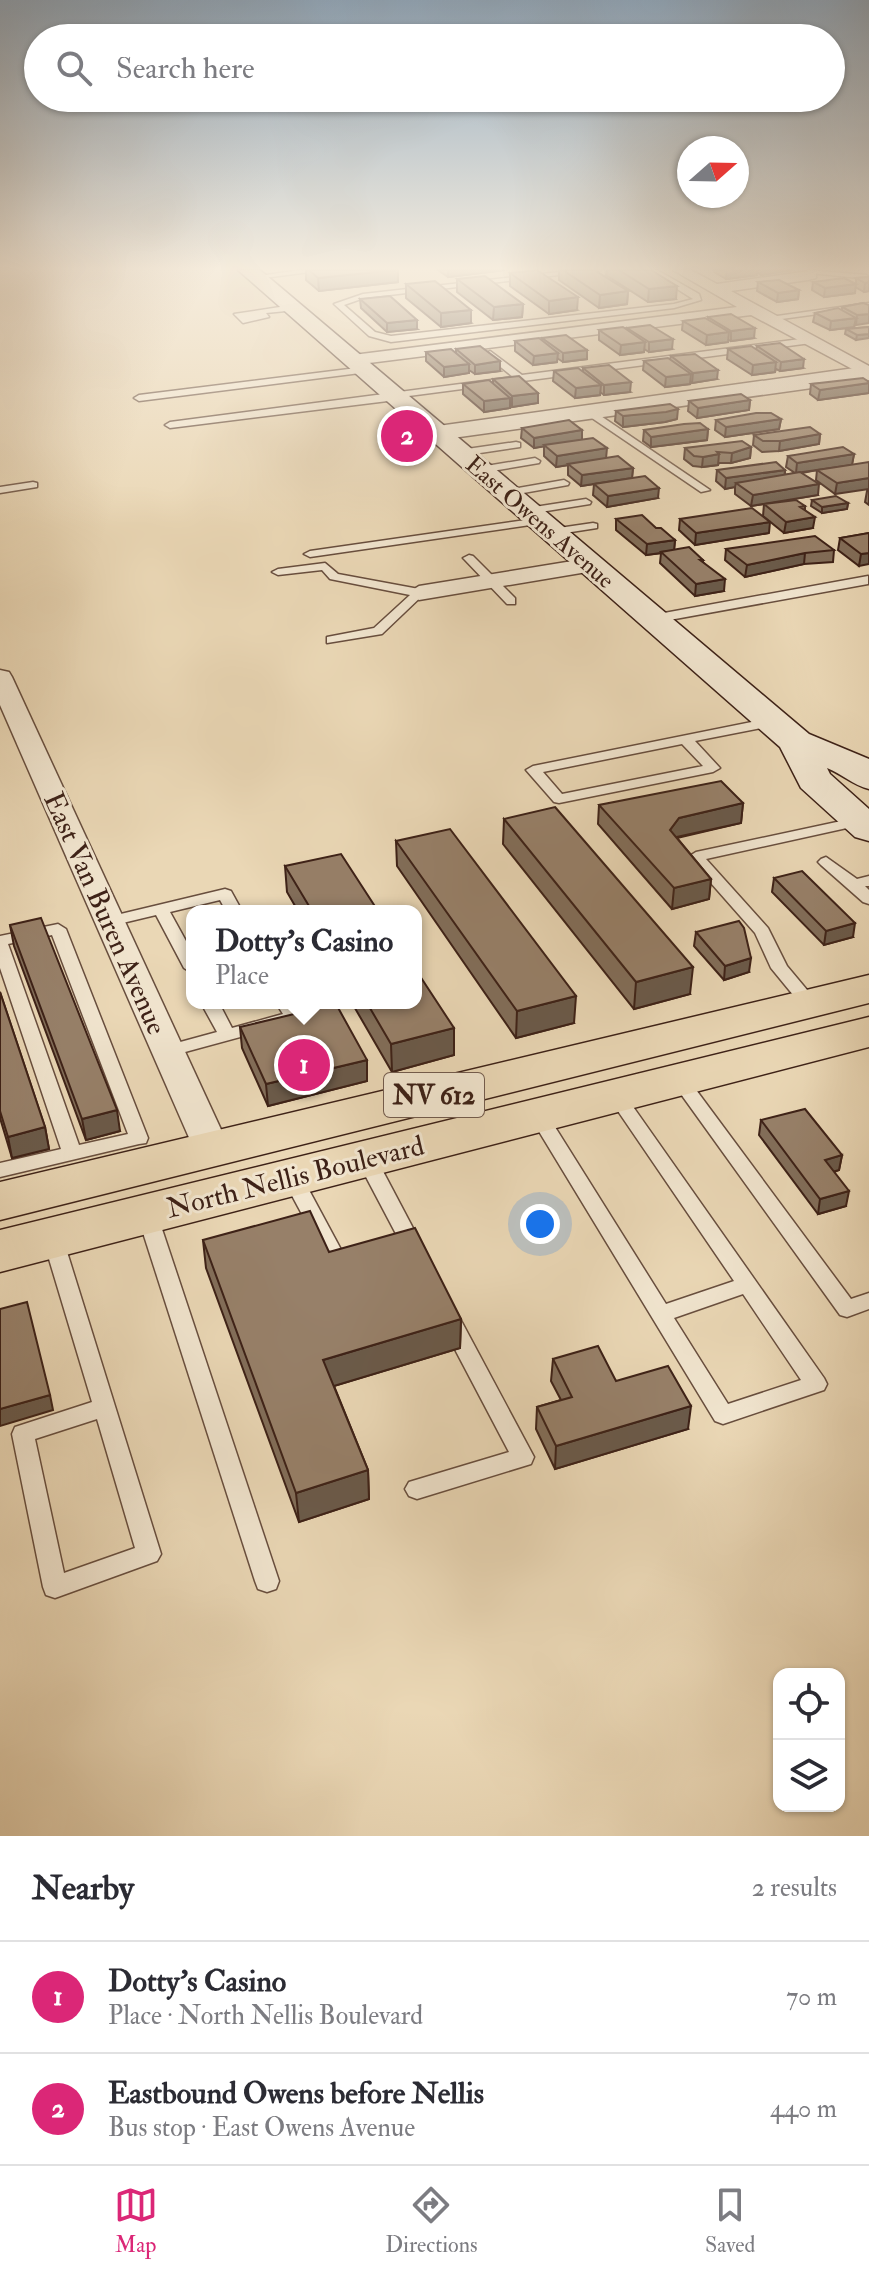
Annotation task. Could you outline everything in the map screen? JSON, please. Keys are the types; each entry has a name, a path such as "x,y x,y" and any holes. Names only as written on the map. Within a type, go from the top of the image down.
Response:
{"main road":[{"name":"East Owens Avenue","path":"348,356 784,732 855,766 869,778"},
{"name":"East Owens Avenue","path":"784,732 814,780 864,825"},
{"name":"North Nellis Boulevard","path":"0,1201 869,989"},
{"name":"North Nellis Boulevard","path":"0,1251 869,1032"},
{"path":"0,1238 16,1230 156,1196 196,1174 212,1149"}],"street":[{"path":"359,365 411,356"},
{"path":"836,356 869,373"},
{"path":"438,433 768,391 869,373"},
{"path":"419,593 591,565"},
{"name":"East Van Buren Avenue","path":"0,677 212,1149"}],"lane":[{"path":"492,356 520,378"},
{"path":"170,425 694,356"},
{"path":"139,398 359,365"},
{"path":"589,412 705,490"},
{"path":"470,462 516,445"},
{"path":"470,462 535,461"},
{"path":"507,493 564,483"},
{"path":"0,490 33,485"},
{"path":"540,522 586,502"},
{"path":"310,554 540,522 593,526"},
{"path":"469,558 511,601"},
{"path":"278,572 325,566 334,577 419,593"},
{"path":"653,619 868,580"},
{"path":"331,640 378,631 419,593"},
{"path":"685,739 713,768 559,799 533,770 685,739 784,732"},
{"path":"809,1003 779,968 762,931 696,857 864,825"},
{"path":"826,862 862,883 869,899"},
{"path":"110,921 225,894 231,905"},
{"path":"161,909 186,957"},
{"path":"0,1170 139,1138 58,929 0,943 72,1153"},
{"path":"213,1009 227,1035"},
{"path":"168,1051 293,1017 288,1009"},
{"path":"679,1079 847,1309 869,1301"},
{"path":"538,1115 723,1415 816,1384 616,1095"},
{"path":"366,1158 423,1267"},
{"path":"292,1177 335,1257"},
{"path":"147,1214 267,1581"},
{"path":"53,1237 105,1407 149,1554 55,1587 23,1434 105,1407"},
{"path":"661,1314 747,1285"},
{"path":"417,1489 523,1457 437,1294"}],"building":[{"path":"430,356 459,356 469,364 444,367"},
{"path":"464,356 493,356 500,361 475,365"},
{"path":"671,356 697,356 718,370 693,373"},
{"path":"738,356 766,356 776,362 753,365"},
{"path":"772,356 799,356 804,359 781,362"},
{"path":"668,358 691,374 666,377 644,361"},
{"path":"609,365 631,382 604,385 583,368"},
{"path":"578,368 601,385 576,388 554,371"},
{"path":"519,376 538,393 512,396 493,379"},
{"path":"863,378 869,383 820,390 811,384"},
{"path":"489,380 510,398 484,401 463,384"},
{"path":"741,394 750,400 698,408 689,401"},
{"path":"670,404 678,409 623,416 616,411"},
{"path":"771,413 781,419 726,427 716,420"},
{"path":"569,420 582,430 534,438 522,428"},
{"path":"700,423 708,429 651,437 644,430 684,424"},
{"path":"810,427 820,434 780,441 763,441 754,435"},
{"path":"593,438 607,448 557,456 544,445"},
{"path":"742,441 751,447 703,457 694,456 685,448"},
{"path":"843,447 854,454 797,463 788,456"},
{"path":"618,456 633,468 582,475 568,464"},
{"path":"776,462 785,470 726,478 717,470"},
{"path":"869,462 869,478 837,483 817,470"},
{"path":"800,472 819,484 753,495 736,483"},
{"path":"645,476 659,488 608,496 594,484"},
{"path":"836,496 848,503 822,507 812,500"},
{"path":"796,500 805,506 800,507 815,517 786,522 764,504"},
{"path":"752,508 770,522 696,533 680,519"},
{"path":"642,515 675,540 647,544 616,519"},
{"path":"869,533 869,553 861,554 840,538"},
{"path":"815,536 834,550 747,565 726,549"},
{"path":"689,547 703,560 700,560 725,579 696,584 661,552"},
{"path":"721,781 743,803 679,818 670,830 711,879 674,888 599,805"},
{"path":"555,807 693,967 636,982 504,819"},
{"path":"450,829 576,996 517,1011 396,841"},
{"path":"341,854 374,905 308,905 285,866"},
{"path":"802,871 855,923 826,931 774,878"},
{"path":"41,918 117,1110 82,1119 10,925"},
{"path":"739,921 744,928 751,958 725,966 696,932"},
{"path":"422,979 454,1028 391,1044 371,1009 422,1009"},
{"path":"0,992 45,1127 8,1137 0,1111"},
{"path":"315,1009 339,1009 367,1060 266,1084 240,1027"},
{"path":"805,1109 842,1155 825,1160 849,1191 820,1199 761,1120"},
{"path":"310,1211 329,1252 415,1228 461,1319 323,1360 368,1470 296,1493 203,1240"},
{"path":"27,1302 50,1395 0,1409 0,1309"},
{"path":"598,1346 616,1381 668,1366 691,1406 556,1446 537,1407 572,1397 553,1359"}],"place":[{"name":"Eastbound Owens before Nellis","path":"407,436"},
{"name":"Dotty's Casino","path":"304,1065"}]}
